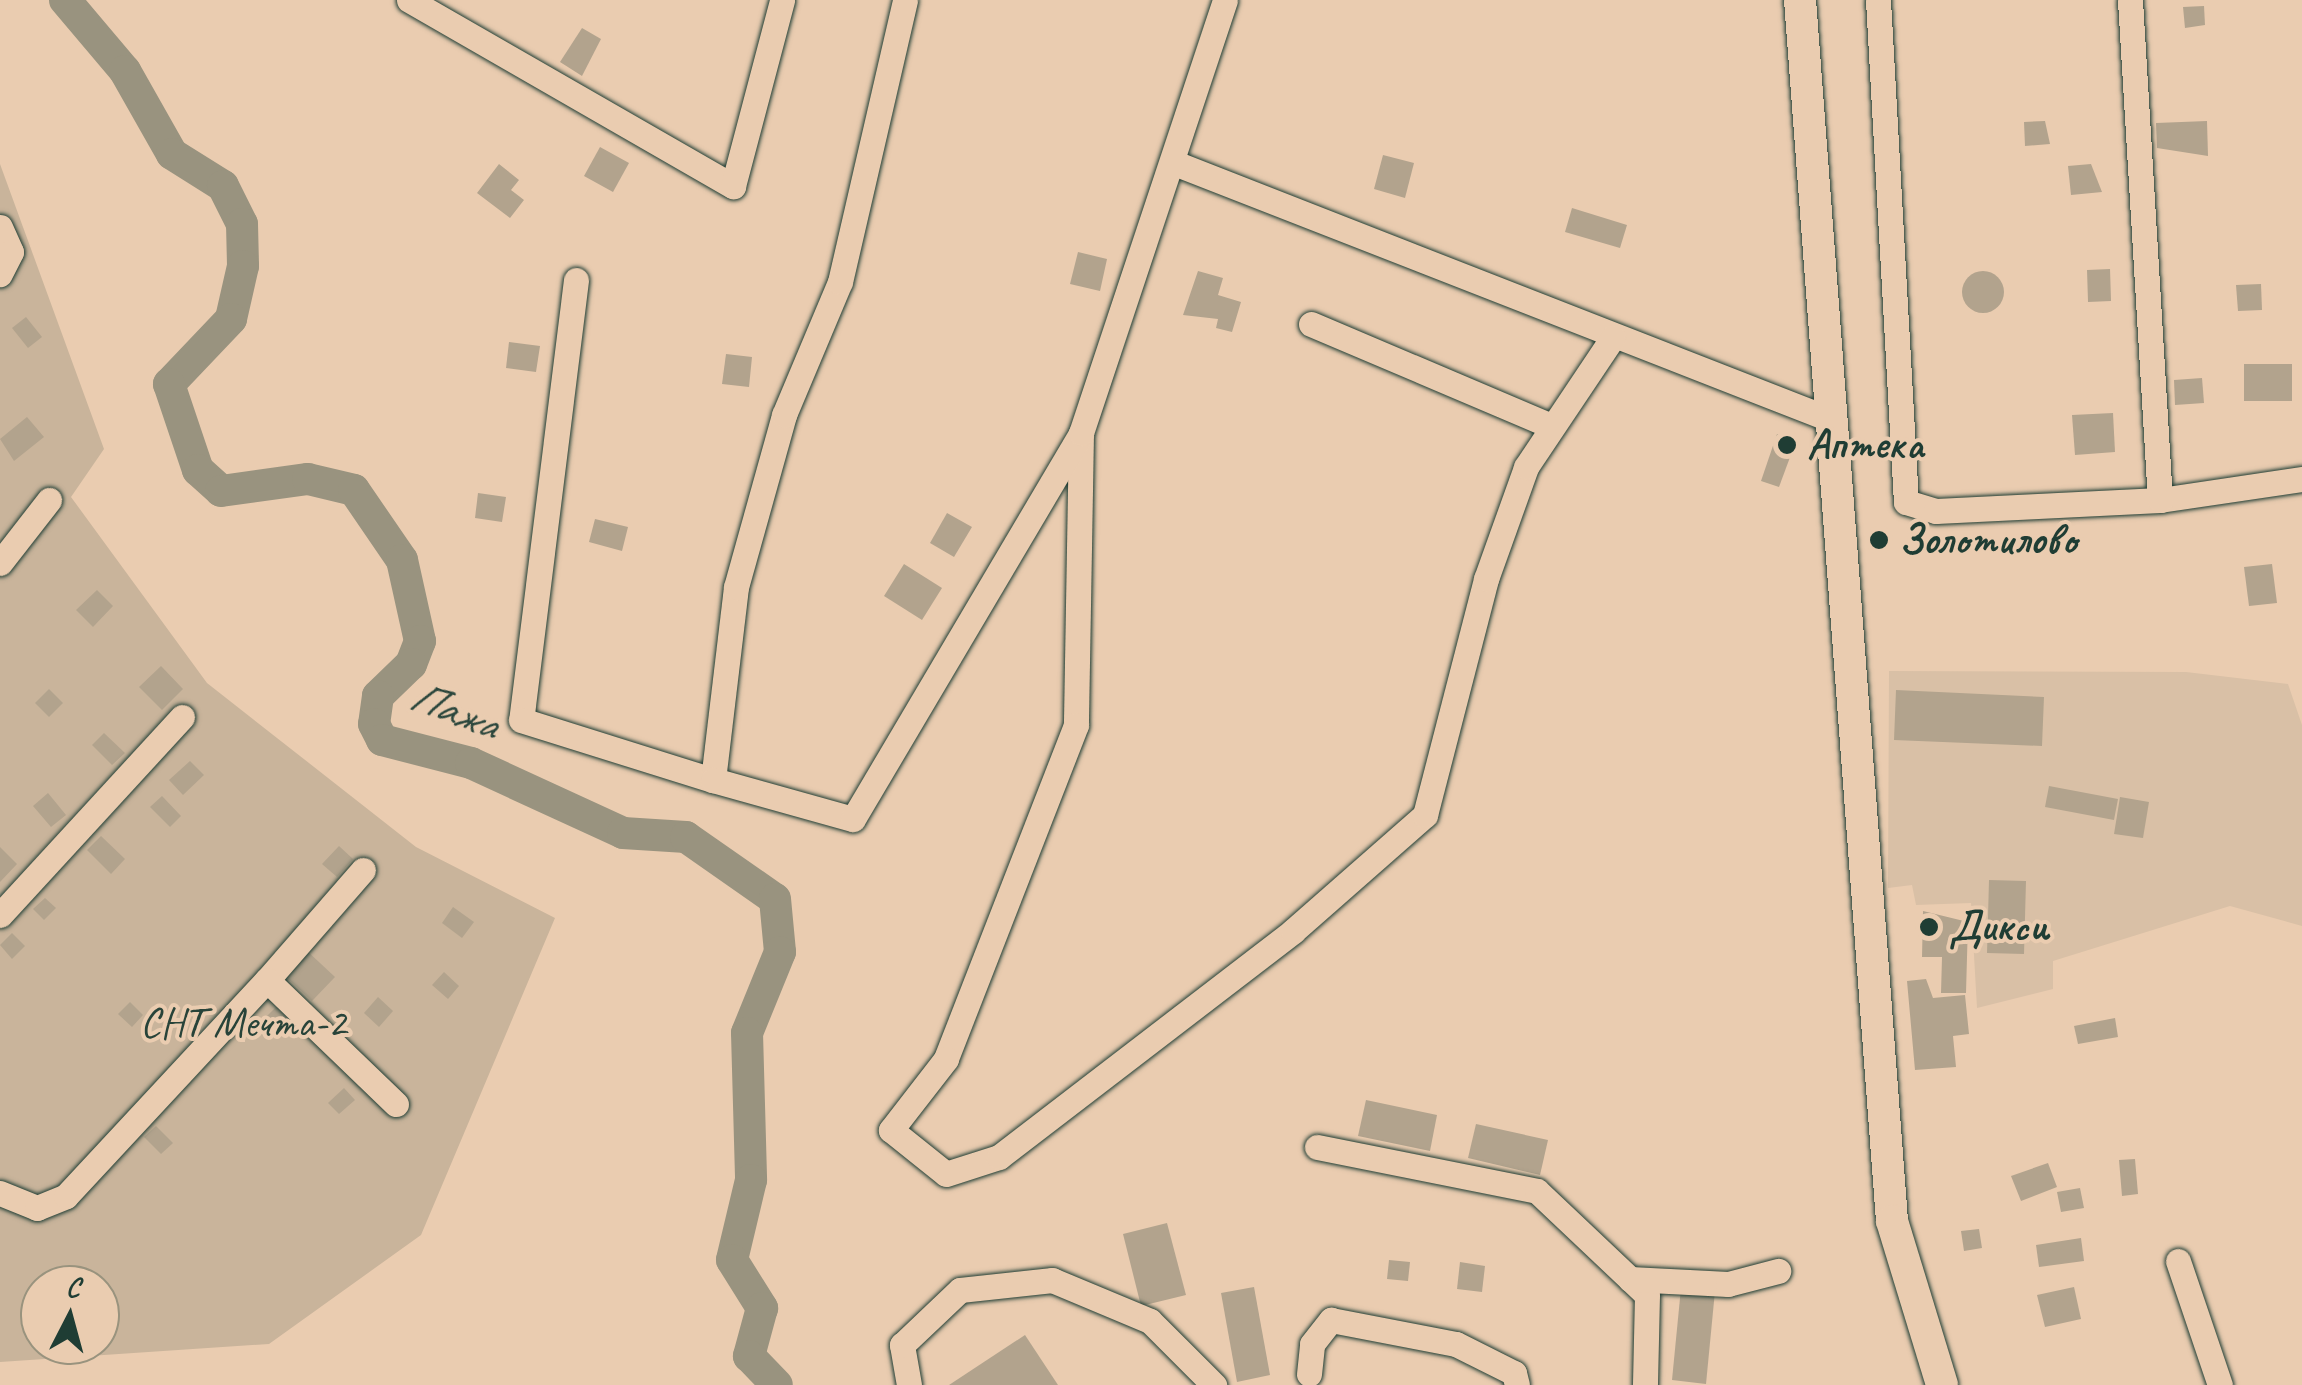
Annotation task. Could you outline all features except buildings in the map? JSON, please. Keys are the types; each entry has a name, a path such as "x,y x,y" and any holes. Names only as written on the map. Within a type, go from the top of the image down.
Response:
{"main road":[{"path":"1800,0 1892,1221 1942,1385"}],"street":[{"path":"409,0 733,186 782,0"},
{"path":"712,780 736,587 784,415 840,282 905,0"},
{"path":"576,280 521,720 712,780 853,818 1081,433 1177,164 1226,0"},
{"path":"1878,0 1906,502 1936,512 2160,500 2302,478"},
{"path":"2130,0 2160,500"},
{"path":"1177,164 1832,420"},
{"path":"0,227 11,252 0,274"},
{"path":"1312,324 1551,426"},
{"path":"1081,433 1076,725 946,1059 891,1130 946,1174 999,1157 1293,931 1425,815 1486,579 1526,467 1613,337"},
{"path":"0,563 49,500"},
{"path":"0,915 182,717"},
{"path":"0,1192 37,1208 66,1196 267,980 362,870"},
{"path":"267,980 396,1104"},
{"path":"1316,1147 1538,1191 1647,1296 1645,1385"},
{"path":"2178,1261 2220,1385"},
{"path":"1630,1279 1728,1284 1778,1272"},
{"path":"909,1385 902,1345 960,1290 1052,1280 1150,1322 1214,1385"},
{"path":"1309,1374 1312,1344 1331,1320 1456,1344 1514,1373 1516,1385"}],"shaded area":[{"path":"1889,671 2186,672 2288,684 2302,725 2302,926 2230,906 2053,961 2053,989 1977,1008 1971,903 1916,905 1912,885 1888,888"}],"green space":[{"name":"СНТ Мечта-2","path":"0,164 104,449 71,497 207,683 416,847 555,918 421,1235 269,1344 120,1354 120,1265 20,1265 20,1361 0,1362"}],"waterway":[{"name":"Пажа","path":"65,0 125,71 172,154 223,186 242,224 243,266 231,319 169,384 198,470 221,491 308,479 354,490 402,560 420,641 411,664 378,696 374,724 382,740 471,763 623,833 686,837 775,899 780,952 747,1033 751,1180 732,1260 762,1308 749,1356 777,1385"}],"place":[{"name":"Аптека","path":"1787,445"},
{"name":"Золотилово","path":"1879,540"},
{"name":"Дикси","path":"1929,927"}]}
